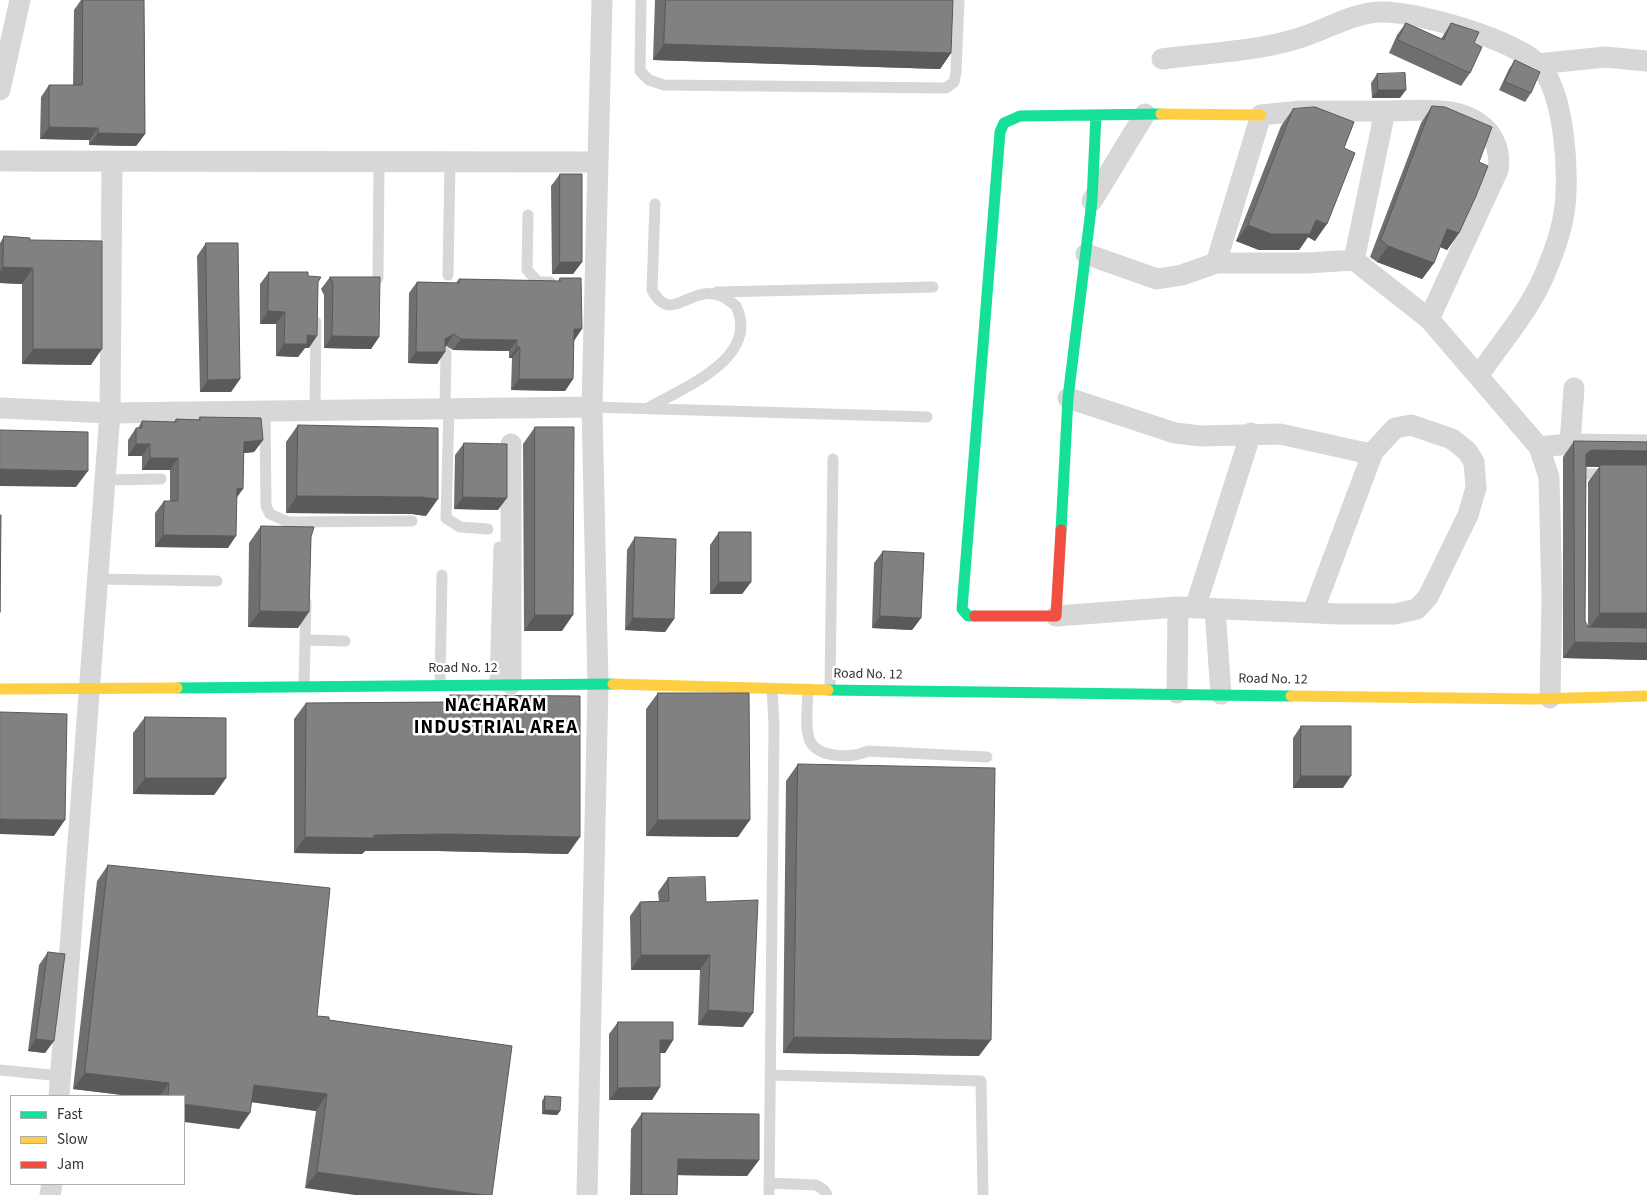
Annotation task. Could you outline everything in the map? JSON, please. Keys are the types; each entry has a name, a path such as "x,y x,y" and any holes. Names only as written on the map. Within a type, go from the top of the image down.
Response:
{"street":[{"path":"0,90 20,0"},
{"path":"587,1195 598,684 590,282 598,162 602,0"},
{"path":"1162,58 1278,44 1362,15 1381,12 1413,14 1438,20 1501,43 1538,64 1548,77 1560,120 1567,173 1564,214 1555,250 1537,291 1480,375"},
{"path":"1538,64 1605,57 1647,61"},
{"path":"1313,612 1373,452 1395,428 1401,426 1422,427 1452,439 1467,451 1474,462 1477,473 1474,498 1428,597 1417,610 1395,614 1313,612 1196,608 1056,616 968,616 962,609 1000,142 1004,124 1010,119 1020,116 1145,114 1261,116 1301,111 1385,111 1462,114 1476,120 1493,139 1500,159 1498,170 1430,319"},
{"path":"1354,260 1385,111"},
{"path":"1092,201 1145,114"},
{"path":"1056,616 1068,398 1092,201 1096,115"},
{"path":"1216,263 1261,116"},
{"path":"0,160 598,162"},
{"path":"60,1086 110,412 112,161"},
{"path":"1086,254 1157,278 1182,275 1216,263 1307,263 1354,260 1430,319 1540,447 1549,477 1552,598 1550,698"},
{"path":"1570,444 1574,388"},
{"path":"1068,398 1175,433 1201,436 1251,433 1280,434 1357,451 1373,452"},
{"path":"0,408 110,412 592,407"},
{"path":"1177,693 1196,608 1251,433"},
{"path":"503,684 511,444"},
{"path":"1540,447 1570,444 1647,445"},
{"path":"1196,608 1221,694"},
{"name":"Road No. 12","path":"0,689 598,684 772,689 1550,698 1647,696"}],"lane":[{"path":"641,0 640,71 649,80 664,85 946,88 954,82 956,72 959,0"},
{"path":"378,278 379,162"},
{"path":"448,275 450,162"},
{"path":"655,204 652,290 658,301 667,306 674,306 696,295 708,292 933,287"},
{"path":"528,215 526,270 538,282 558,282"},
{"path":"648,408 710,372 724,362 735,349 740,338 740,314 728,299 708,292"},
{"path":"315,410 316,314"},
{"path":"446,353 446,518 460,527 488,529"},
{"path":"592,407 927,417"},
{"path":"265,411 266,506 270,514 288,522 412,521"},
{"path":"830,689 833,459"},
{"path":"1581,493 1581,474 1619,474"},
{"path":"105,480 162,479"},
{"path":"499,547 503,684"},
{"path":"440,684 442,576"},
{"path":"97,579 218,582"},
{"path":"304,686 306,592"},
{"path":"305,640 345,641"},
{"path":"772,689 774,734 769,1189 816,1185 824,1190 826,1195"},
{"path":"808,689 808,734 811,742 819,750 833,755 860,755 868,751 987,757"},
{"path":"0,1070 60,1086"},
{"path":"771,1075 981,1081 982,1195"}],"building":[{"path":"83,0 144,0 145,134 98,133 98,128 49,127 49,85 82,85"},
{"path":"666,0 953,0 951,53 664,44"},
{"path":"1406,23 1444,40 1451,23 1479,32 1474,43 1482,47 1470,73 1398,40"},
{"path":"1515,60 1540,72 1531,93 1505,82"},
{"path":"1405,73 1406,90 1378,90 1377,74"},
{"path":"1432,106 1445,107 1492,127 1479,162 1488,166 1476,196 1459,233 1447,229 1434,263 1388,246 1381,240"},
{"path":"1315,107 1354,122 1344,148 1355,153 1327,224 1316,220 1310,234 1271,234 1248,225 1293,109"},
{"path":"560,174 582,174 582,262 560,262"},
{"path":"4,236 30,238 30,240 102,241 102,349 33,349 33,268 3,267"},
{"path":"206,243 238,243 240,379 208,380"},
{"path":"269,272 308,272 308,276 321,277 318,282 317,336 307,335 307,344 284,344 285,312 268,311"},
{"path":"330,277 380,277 379,337 332,336 333,283"},
{"path":"560,278 581,278 582,329 574,329 573,379 519,379 520,347 517,347 517,340 461,339 454,334 445,339 445,352 416,352 417,282 459,283 459,279 560,281"},
{"path":"200,417 261,418 263,440 244,442 243,489 237,488 236,536 163,535 164,501 178,501 178,458 150,458 150,444 136,444 136,428 142,428 142,421 176,422 176,419 200,420"},
{"path":"298,425 438,428 438,499 423,497 297,496"},
{"path":"535,427 574,427 573,615 535,615"},
{"path":"0,430 88,432 88,471 0,469"},
{"path":"1574,441 1647,442 1647,451 1592,450 1586,454 1585,621 1588,627 1647,628 1647,643 1575,642"},
{"path":"464,443 507,444 507,498 463,497"},
{"path":"1600,465 1647,465 1647,613 1600,613"},
{"path":"0,515 1,515 0,612"},
{"path":"261,526 314,527 311,537 309,612 260,611"},
{"path":"719,532 751,532 751,582 719,582"},
{"path":"635,537 676,539 674,619 633,618"},
{"path":"883,551 924,553 921,618 880,616"},
{"path":"658,693 749,693 750,820 658,820"},
{"path":"450,695 580,696 580,837 450,834 374,835 374,838 305,837 306,703 450,702"},
{"path":"0,712 67,714 65,820 0,819"},
{"path":"145,717 226,718 226,778 145,778"},
{"path":"1301,726 1351,726 1351,776 1301,776"},
{"path":"798,764 995,768 991,1040 794,1037"},
{"path":"108,865 330,888 317,1016 329,1017 329,1020 512,1046 492,1195 317,1172 327,1094 254,1085 250,1113 185,1104 185,1095 168,1095 169,1083 85,1073"},
{"path":"705,877 706,902 758,900 753,1013 708,1010 710,955 641,955 640,902 669,901 668,878"},
{"path":"48,952 65,954 54,1041 36,1039"},
{"path":"618,1022 673,1022 673,1040 660,1040 660,1087 618,1088"},
{"path":"545,1096 561,1097 560,1111 545,1110"},
{"path":"642,1113 759,1114 759,1160 678,1159 677,1195 642,1195"}],"traffic: fast":[{"path":"975,616 968,616 962,609 1000,132 1004,123 1020,116 1161,114"},
{"path":"1061,530 1068,398 1092,201 1096,115"},
{"path":"177,688 613,684"},
{"path":"828,690 1291,696"}],"traffic: slow":[{"path":"1161,114 1261,115"},
{"path":"613,684 828,690"},
{"path":"0,689 177,688"},
{"path":"1291,696 1534,699 1647,696"}],"traffic: jam":[{"path":"975,616 1056,616 1061,530"}],"district":[{"name":"NACHARAM INDUSTRIAL AREA","path":"496,718"}]}
